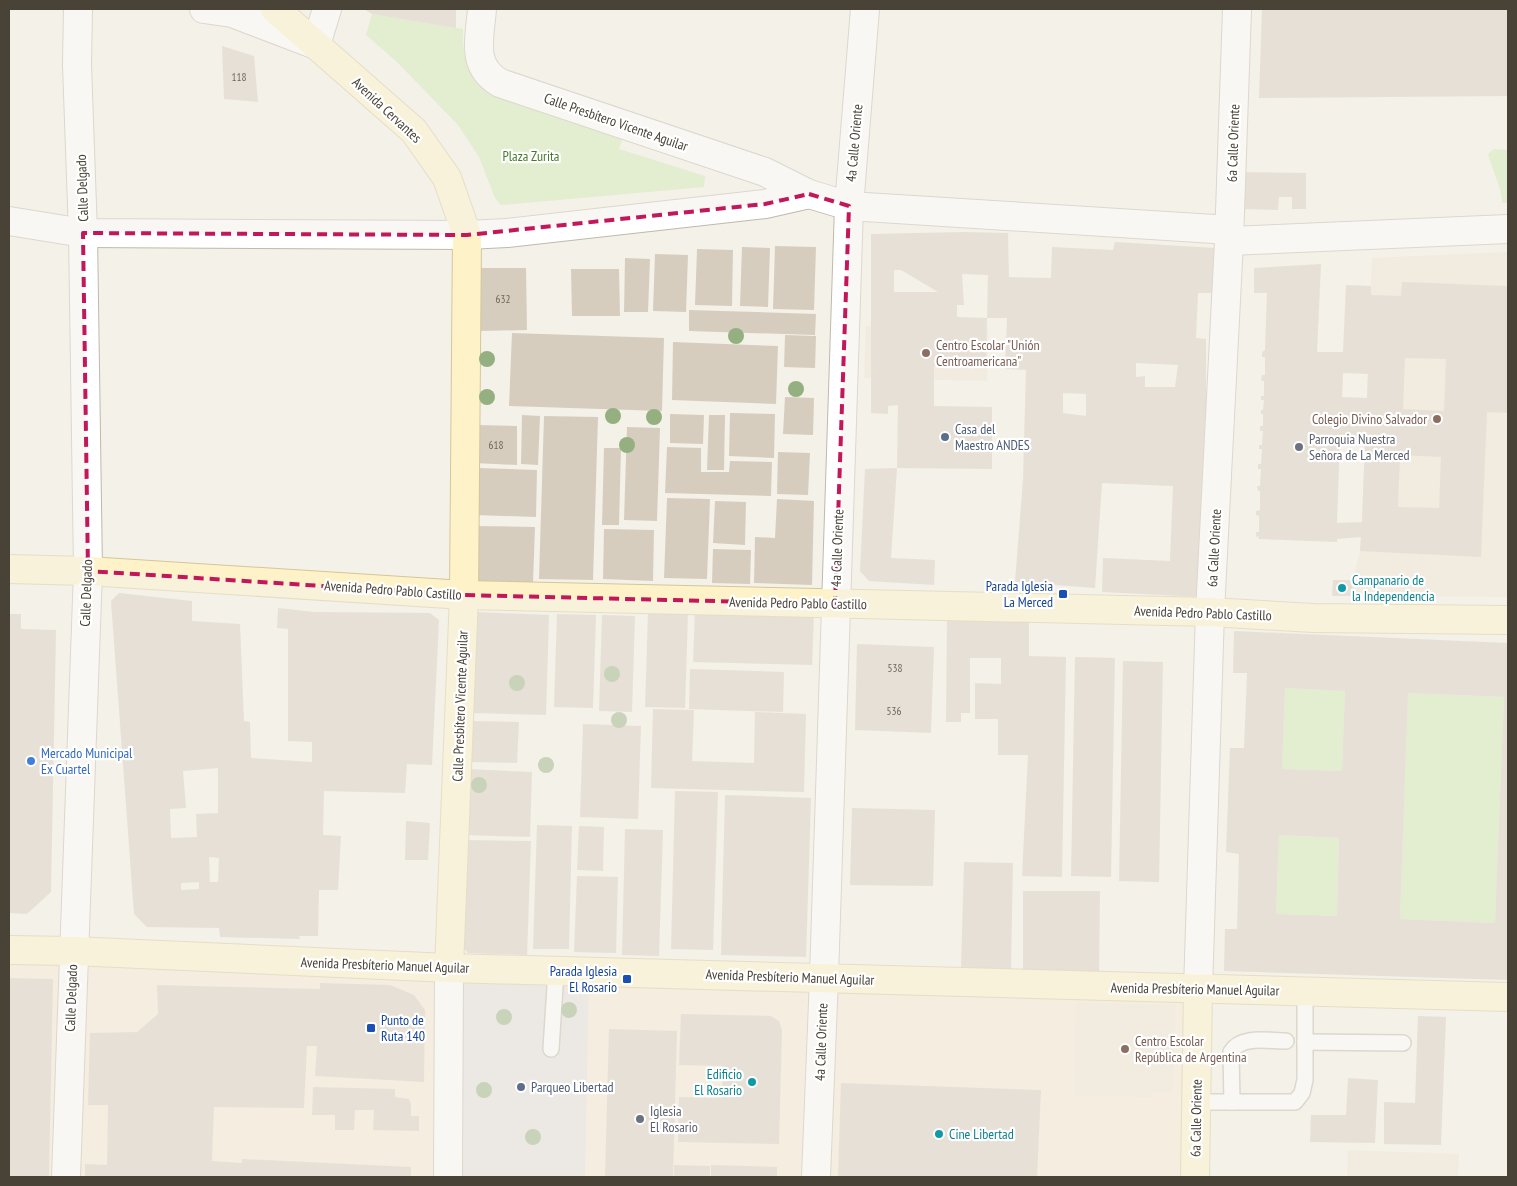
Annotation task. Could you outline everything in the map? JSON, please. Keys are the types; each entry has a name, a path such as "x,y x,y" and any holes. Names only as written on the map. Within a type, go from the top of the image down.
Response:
{"main road":[{"name":"Avenida Cervantes","path":"276,9 414,132 447,178 467,235"},
{"name":"Calle Presbítero Vicente Aguilar","path":"450,968 464,595 467,235"},
{"name":"Avenida Pedro Pablo Castillo","path":"9,569 88,571 464,595 1210,612 1313,618 1508,620"},
{"name":"Avenida Presbíterio Manuel Aguilar","path":"9,950 72,951 450,968 1508,997"},
{"name":"6a Calle Oriente","path":"1195,1177 1198,990"}],"street":[{"name":"Calle Delgado","path":"66,1177 72,951 88,571 83,233 77,65 78,9"},
{"path":"204,9 232,13 316,45 327,9"},
{"name":"4a Calle Oriente","path":"816,1177 848,206 865,9"},
{"name":"6a Calle Oriente","path":"1198,990 1210,612 1230,235 1237,9"},
{"name":"Calle Presbítero Vicente Aguilar","path":"485,14 478,48 480,60 488,74 500,83 765,172 809,194 848,206 1230,235 1508,229"},
{"path":"9,221 83,233 467,235 506,233 765,204 809,194"},
{"name":"Calle Presbítero Vicente Aguilar","path":"448,1177 450,968"}],"lane":[{"path":"551,1049 556,971"},
{"path":"1196,1102 1295,1102 1302,1093 1305,1080 1305,992"},
{"path":"1232,1102 1231,1052 1235,1044 1242,1041 1286,1041"},
{"path":"1305,1042 1403,1043"}],"highlighted area":[{"path":"809,194 849,206 835,604 464,595 88,571 83,233 467,235 765,204"}],"shaded area":[{"name":"Colegio Divino Salvador","path":"1508,252 1508,597 1352,596 1353,580 1360,551 1362,522 1372,258"},
{"name":"Centro Escolar \"Unión Centroamericana\"","path":"866,326 988,329 987,381 864,378"},
{"path":"9,955 1198,990 1193,1177 9,1177"},
{"name":"Parqueo Libertad","path":"456,977 589,979 585,1177 454,1177"},
{"name":"Centro Escolar República de Argentina","path":"1076,1003 1175,1005 1173,1092 1152,1092 1151,1097 1074,1095"},
{"path":"1348,1150 1459,1154 1458,1177 1347,1177"}],"green space":[{"name":"Plaza Zurita","path":"372,14 463,29 467,64 474,78 487,91 623,137 619,149 705,176 704,187 501,205 495,198 479,157 458,125 397,62 366,35"},
{"path":"1494,149 1508,150 1508,203 1502,203 1502,197 1488,154"},
{"path":"1285,688 1345,691 1342,771 1282,769"},
{"path":"1408,693 1504,697 1495,923 1400,919"},
{"path":"1279,835 1339,838 1337,916 1276,914"}],"building":[{"path":"364,9 456,9 456,28 372,14"},
{"path":"1262,9 1508,9 1508,96 1259,98"},
{"path":"222,46 254,56 258,102 224,99"},
{"path":"1238,172 1306,173 1306,209 1292,209 1292,197 1279,197 1278,210 1238,209"},
{"path":"1008,233 1009,277 1051,278 1052,247 1113,250 1115,242 1215,248 1212,293 1198,293 1196,338 1206,339 1206,487 1202,597 1102,592 1103,558 1170,561 1173,486 1102,483 1095,588 1015,582 1023,480 1026,370 1005,369 1007,318 987,318 986,367 934,366 934,406 992,407 992,469 897,468 898,405 888,406 888,414 871,413 871,234","holes":["894,270 901,270 938,292 894,292","962,274 988,275 987,318 957,317 957,305 964,305","1136,363 1178,365 1175,387 1145,387 1145,376 1136,377","1063,393 1086,394 1086,416 1063,413"]},
{"path":"775,246 816,247 814,310 773,309"},
{"path":"742,247 770,248 768,307 740,306"},
{"path":"697,249 733,250 732,306 695,305"},
{"path":"655,254 688,255 686,312 653,311"},
{"path":"625,258 650,259 648,312 624,312"},
{"path":"1321,264 1317,352 1343,352 1346,285 1371,286 1371,295 1401,296 1402,282 1508,286 1508,413 1487,412 1481,557 1360,551 1361,537 1337,539 1337,542 1258,539 1259,536 1256,537 1256,532 1259,532 1259,516 1256,515 1256,511 1260,510 1260,491 1258,491 1257,486 1260,486 1261,469 1258,469 1258,464 1261,464 1262,449 1259,449 1259,445 1262,445 1263,431 1260,431 1260,426 1263,426 1261,410 1263,410 1264,400 1261,400 1261,396 1264,396 1264,381 1261,381 1262,375 1265,375 1265,357 1262,357 1262,352 1265,350 1267,293 1254,293 1254,268","holes":["1405,358 1446,359 1444,411 1403,409","1343,373 1368,374 1367,398 1342,397","1340,440 1365,440 1362,522 1337,523","1400,455 1441,457 1439,508 1398,507"]},
{"path":"480,268 526,268 527,330 480,331"},
{"path":"571,269 619,269 620,316 572,316"},
{"path":"689,310 816,314 815,335 689,331"},
{"path":"512,333 664,338 662,411 509,406"},
{"path":"785,335 816,336 815,368 784,367"},
{"path":"673,342 778,346 776,404 672,400"},
{"path":"785,397 814,398 813,435 783,434"},
{"path":"730,413 775,414 774,458 729,456"},
{"path":"670,414 704,415 703,444 670,443"},
{"path":"522,415 540,416 538,465 521,464"},
{"path":"709,415 725,415 724,470 707,470"},
{"path":"544,416 598,417 593,580 539,579"},
{"path":"476,425 517,426 517,465 474,463"},
{"path":"627,427 660,428 657,521 624,520"},
{"path":"667,447 701,448 701,472 729,472 730,461 772,462 771,496 665,493"},
{"path":"604,448 621,448 619,525 602,525"},
{"path":"778,452 810,453 808,495 777,494"},
{"path":"477,468 537,470 536,517 475,515"},
{"path":"897,468 891,558 935,560 934,585 869,581 860,571 865,469"},
{"path":"667,498 710,499 707,579 664,578"},
{"path":"777,499 814,501 812,585 754,583 755,537 775,538"},
{"path":"715,501 746,502 745,545 713,543"},
{"path":"475,526 535,527 533,583 473,581"},
{"path":"604,529 654,530 653,581 603,579"},
{"path":"713,549 751,550 750,584 712,583"},
{"name":"Campanario de la Independencia","path":"1333,580 1353,580 1352,596 1332,596"},
{"path":"119,593 192,601 192,621 240,624 244,721 250,722 251,758 312,762 312,742 288,741 288,629 277,628 278,608 314,612 430,613 439,620 432,765 407,764 405,793 324,791 323,835 341,836 338,890 319,890 318,936 299,936 300,939 220,937 219,928 147,927 134,914 111,601","holes":["218,768 218,813 196,814 197,837 171,838 170,809 186,808 183,771","209,857 219,858 218,882 210,882","199,882 199,889 181,890 181,883"]},
{"path":"695,610 814,613 812,665 693,662"},
{"path":"475,612 549,615 546,715 472,713"},
{"path":"648,612 688,613 685,708 645,707"},
{"name":"Mercado Municipal Ex Cuartel","path":"9,614 21,614 21,629 56,630 51,892 27,914 9,913"},
{"path":"557,614 596,615 593,708 554,707"},
{"path":"602,615 635,616 632,712 599,711"},
{"path":"947,619 1029,620 1029,656 1066,657 1062,877 1022,876 1028,755 998,755 998,719 975,719 975,683 1001,684 1001,658 970,658 970,713 961,713 961,722 946,722"},
{"path":"1234,631 1508,643 1508,980 1224,971 1225,929 1237,929 1239,854 1226,852 1230,748 1244,748 1247,673 1233,673","holes":["1285,688 1345,691 1342,771 1282,769","1408,693 1504,697 1495,923 1400,919","1279,835 1339,838 1337,916 1276,914"]},
{"path":"857,644 934,647 931,733 855,730"},
{"path":"1075,657 1115,658 1111,877 1071,876"},
{"path":"1123,661 1163,662 1159,882 1119,881"},
{"path":"690,669 784,672 783,712 689,709"},
{"path":"653,709 694,710 692,761 754,763 755,712 806,714 804,792 651,788"},
{"path":"470,721 519,722 517,763 469,762"},
{"path":"583,724 641,726 638,819 580,817"},
{"path":"468,769 532,772 530,837 466,835"},
{"path":"675,791 718,792 713,950 671,949"},
{"path":"725,795 811,798 806,957 721,955"},
{"path":"852,808 935,810 933,886 850,885"},
{"path":"406,821 430,823 428,860 405,860"},
{"path":"537,825 572,826 569,949 533,949"},
{"path":"579,826 604,827 603,871 577,870"},
{"path":"625,829 663,830 659,956 622,955"},
{"path":"464,840 531,841 527,955 468,953 461,945"},
{"path":"964,862 1013,863 1011,970 961,969"},
{"path":"577,876 618,877 616,953 574,952"},
{"path":"1023,891 1100,891 1099,976 1023,975"},
{"path":"9,978 53,979 49,1177 9,1177"},
{"path":"320,983 390,985 414,995 425,1010 424,1082 315,1076 317,1046 307,1046 304,1108 214,1107 212,1161 242,1163 242,1159 411,1167 411,1177 85,1177 85,1164 107,1165 108,1105 88,1105 90,1033 137,1032 158,1014 157,985 320,989"},
{"name":"Edificio El Rosario","path":"681,1014 771,1016 779,1021 782,1030 779,1144 678,1142 679,1097 722,1098 723,1066 679,1065"},
{"path":"1418,1016 1446,1017 1441,1145 1384,1144 1384,1102 1415,1103"},
{"name":"Iglesia El Rosario","path":"609,1029 677,1031 673,1177 605,1177"},
{"path":"1348,1078 1378,1080 1375,1143 1310,1142 1311,1115 1346,1115"},
{"name":"Cine Libertad","path":"841,1083 1041,1090 1037,1177 838,1177"},
{"path":"313,1087 395,1089 395,1097 409,1099 411,1116 419,1116 419,1131 373,1130 374,1110 355,1110 354,1130 335,1130 335,1115 312,1115"},
{"path":"674,1165 710,1166 710,1177 674,1177"},
{"path":"711,1165 777,1167 777,1177 711,1177"}],"place":[{"name":"Centro Escolar \"Unión Centroamericana\"","path":"926,353"},
{"name":"Colegio Divino Salvador","path":"1437,419"},
{"name":"Casa del Maestro ANDES","path":"945,437"},
{"name":"Parroquia Nuestra Señora de La Merced","path":"1299,447"},
{"name":"Campanario de la Independencia","path":"1342,588"},
{"name":"Parada Iglesia La Merced","path":"1063,594"},
{"name":"Mercado Municipal Ex Cuartel","path":"31,761"},
{"name":"Parada Iglesia El Rosario","path":"627,979"},
{"name":"Punto de Ruta 140","path":"371,1028"},
{"name":"Centro Escolar República de Argentina","path":"1125,1049"},
{"name":"Edificio El Rosario","path":"752,1082"},
{"name":"Parqueo Libertad","path":"521,1087"},
{"name":"Iglesia El Rosario","path":"640,1119"},
{"name":"Cine Libertad","path":"939,1134"}]}
